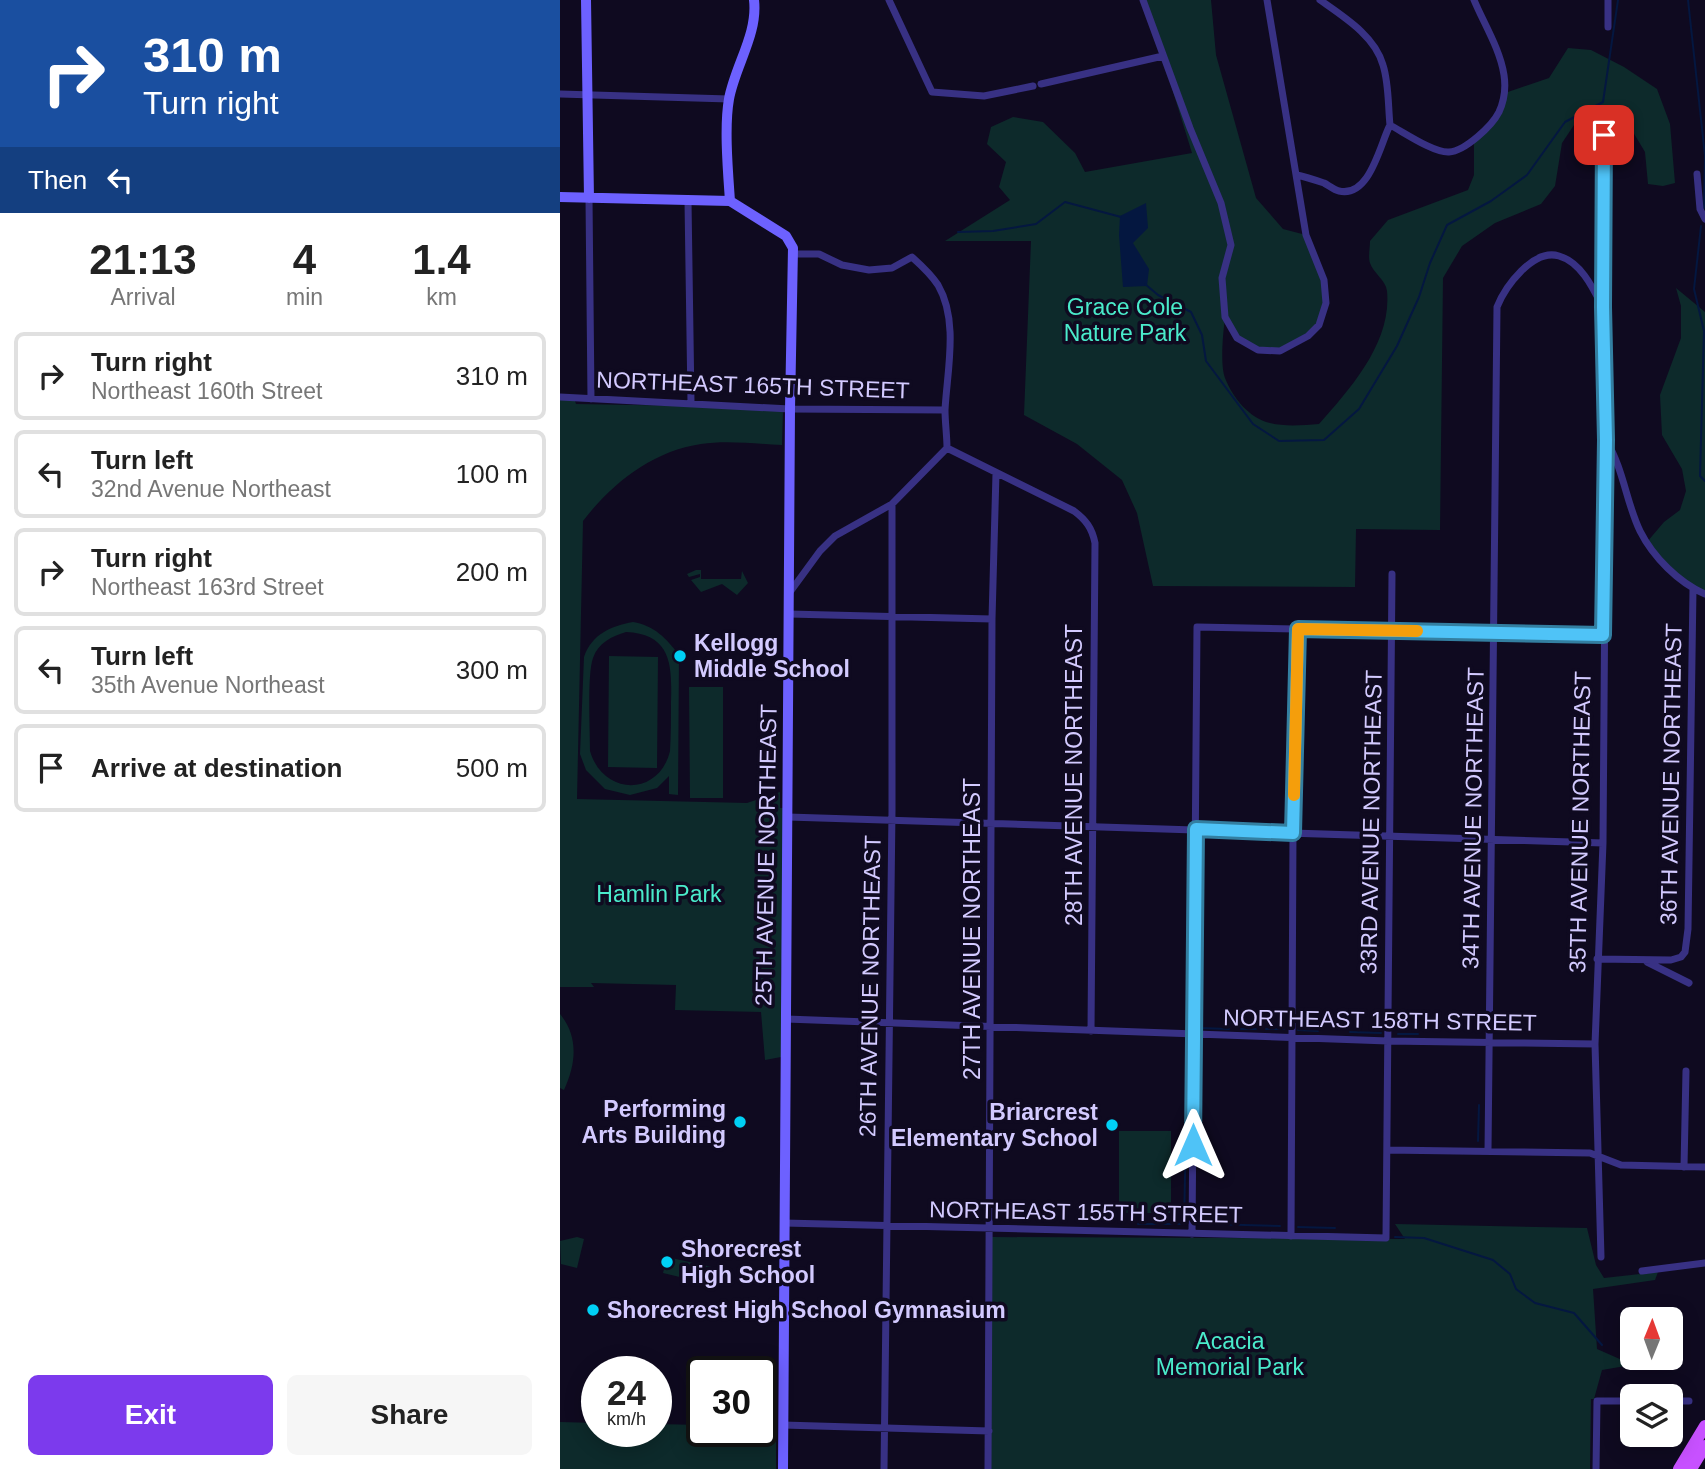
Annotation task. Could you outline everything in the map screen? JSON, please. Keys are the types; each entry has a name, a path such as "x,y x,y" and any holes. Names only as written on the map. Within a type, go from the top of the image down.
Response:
{"main road":[{"path":"1679,1469 1705,1426"},
{"path":"1691,1469 1705,1446"}],"street":[{"path":"586,0 591,399"},
{"path":"730,201 729,99 755,16 754,0"},
{"path":"889,0 932,92 984,96 1163,56"},
{"path":"1143,0 1221,202 1231,245 1222,278 1225,317 1237,338 1258,350 1280,351 1308,336 1319,325 1326,303 1324,280 1306,235 1267,0"},
{"path":"1297,175 1339,191 1352,190 1375,166 1383,139 1391,125 1385,72 1378,51 1350,22 1320,0"},
{"path":"1391,125 1439,150 1449,152 1463,148 1498,114 1505,93 1501,60 1474,0"},
{"path":"1608,0 1608,27"},
{"path":"560,93 729,99"},
{"name":"35TH AVENUE NORTHEAST","path":"1601,1257 1595,1044 1602,843 1606,440 1603,307 1604,135"},
{"path":"1696,174 1700,209 1705,219"},
{"path":"560,197 730,201 786,236 792,248 819,254 842,265 869,270 892,268 912,257 929,272 939,286 946,310 949,371 945,410 947,448 892,504 835,536 789,592"},
{"path":"688,201 691,402"},
{"name":"25TH AVENUE NORTHEAST","path":"783,1469 792,248"},
{"name":"34TH AVENUE NORTHEAST","path":"1488,1152 1497,307 1503,290 1529,264 1545,256 1557,255 1567,259 1588,279 1603,307"},
{"name":"NORTHEAST 165TH STREET","path":"560,397 790,409 945,410"},
{"path":"1606,440 1617,458 1640,531 1664,565 1693,589 1705,594"},
{"path":"947,448 996,473"},
{"name":"28TH AVENUE NORTHEAST","path":"996,473 1074,510 1086,521 1095,543 1091,1031"},
{"name":"27TH AVENUE NORTHEAST","path":"988,1469 992,619 996,473"},
{"name":"26TH AVENUE NORTHEAST","path":"884,1469 892,820 892,504"},
{"name":"33RD AVENUE NORTHEAST","path":"1386,1238 1392,574"},
{"name":"36TH AVENUE NORTHEAST","path":"1643,960 1671,960 1681,957 1685,952 1688,929 1693,589"},
{"path":"789,614 992,619"},
{"path":"1192,1234 1197,628 1603,635"},
{"path":"1291,1236 1293,833 1298,629"},
{"path":"788,817 1602,843"},
{"path":"1597,959 1643,960 1689,983"},
{"name":"NORTHEAST 158TH STREET","path":"786,1019 1388,1041 1595,1044"},
{"path":"1684,1167 1686,1071"},
{"path":"1387,1150 1590,1153 1621,1165 1705,1167"},
{"name":"NORTHEAST 155TH STREET","path":"784,1223 1386,1238"},
{"path":"1642,1271 1705,1263"},
{"path":"1596,1469 1597,1401 1620,1401"},
{"path":"1683,1401 1689,1401"},
{"path":"783,1425 989,1431"}],"green space":[{"name":"Grace Cole Nature Park","path":"1142,0 1211,0 1216,55 1256,198 1283,229 1306,235 1324,280 1326,303 1319,325 1280,351 1258,350 1237,338 1225,318 1222,357 1225,378 1232,393 1243,406 1255,417 1270,423 1319,424 1356,380 1376,346 1387,310 1386,287 1370,263 1370,241 1388,220 1468,190 1474,175 1474,139 1498,114 1505,93 1549,78 1568,48 1591,50 1624,67 1657,89 1670,124 1675,183 1663,186 1648,184 1645,152 1624,117 1593,116 1574,125 1562,143 1555,186 1541,204 1495,223 1462,246 1443,278 1440,530 1356,529 1355,587 1153,586 1137,513 1122,480 1077,444 1024,415 1031,241 945,241 1010,200 999,187 1006,162 987,144 991,127 1013,117 1043,122 1075,153 1085,172 1192,153"},
{"path":"1676,288 1705,312 1705,594 1664,565 1647,542 1664,522 1680,510 1686,491 1682,469 1662,435 1660,395 1681,338 1681,306"},
{"name":"Hamlin Park","path":"560,397 574,398 576,404 783,411 782,445 711,443 666,454 650,461 620,482 583,521 577,799 747,803 780,792 780,808 788,808 787,882 781,974 781,1057 765,1060 761,1012 675,1010 676,985 591,983 594,987 560,987"},
{"path":"701,570 701,579 741,579 742,571 748,583 737,595 722,584 701,592 691,580 700,577 700,574 689,577 687,574"},
{"path":"633,622 654,630 665,638 679,655 678,795 669,794 669,776 657,788 630,795 605,789 586,770 580,754 584,657 592,642 603,632","holes":["626,632 641,634 661,646 669,665 670,751 664,766 655,777 631,785 618,783 606,776 597,766 590,751 590,677 593,658 602,644"]},
{"path":"609,656 658,657 657,768 608,767"},
{"path":"689,687 723,687 723,798 690,798"},
{"path":"560,1014 570,1032 574,1051 564,1090 560,1088"},
{"path":"1119,1131 1171,1131 1171,1213 1119,1213"},
{"name":"Acacia Memorial Park","path":"1395,1224 1587,1228 1596,1265 1604,1278 1658,1272 1655,1280 1593,1289 1597,1349 1620,1359 1620,1367 1602,1370 1594,1399 1591,1399 1590,1469 988,1469 992,1237 1405,1239"},
{"path":"577,1237 584,1239 577,1268 561,1264 560,1241"},
{"path":"667,1257 712,1267 709,1284 663,1273"},
{"path":"560,1422 581,1423 581,1447 672,1447 672,1424 686,1425 686,1447 776,1447 776,1469 560,1469"}],"water":[{"path":"1146,203 1148,228 1133,243 1149,269 1147,286 1123,287 1120,216"}],"waterway":[{"path":"1145,284 1158,295 1191,312 1202,335 1206,361 1253,424 1279,441 1324,440 1359,409 1397,346 1447,225 1491,201 1527,175 1565,122 1603,102 1618,0"},
{"path":"1688,0 1705,156 1704,208"},
{"path":"958,232 993,231 1036,224 1065,202 1121,217"},
{"path":"1701,226 1694,289 1704,331 1700,476 1705,481"},
{"path":"1199,996 1199,1028 1229,1029"},
{"path":"1241,1029 1256,1029"},
{"path":"1266,1029 1284,1029"},
{"path":"1298,1030 1318,1031"},
{"path":"1350,1032 1381,1033"},
{"path":"1398,1034 1418,1034"},
{"path":"1478,1141 1479,1105"},
{"path":"1138,1224 1184,1224 1186,1128"},
{"path":"1206,1224 1280,1226"},
{"path":"1298,1227 1335,1228"},
{"path":"1395,1237 1424,1238 1493,1260 1510,1274 1516,1289 1535,1303 1574,1313 1602,1345"}],"slow traffic":[{"path":"1294,795 1298,629 1417,631"}],"place":[{"name":"Kellogg Middle School","path":"680,656"},
{"name":"Performing Arts Building","path":"740,1122"},
{"name":"Briarcrest Elementary School","path":"1112,1125"},
{"name":"Shorecrest High School","path":"667,1262"},
{"name":"Shorecrest High School Gymnasium","path":"593,1310"}],"route":[{"path":"1193,1145 1196,829 1293,833 1298,629 1603,635 1606,440 1603,307 1604,135"}]}
